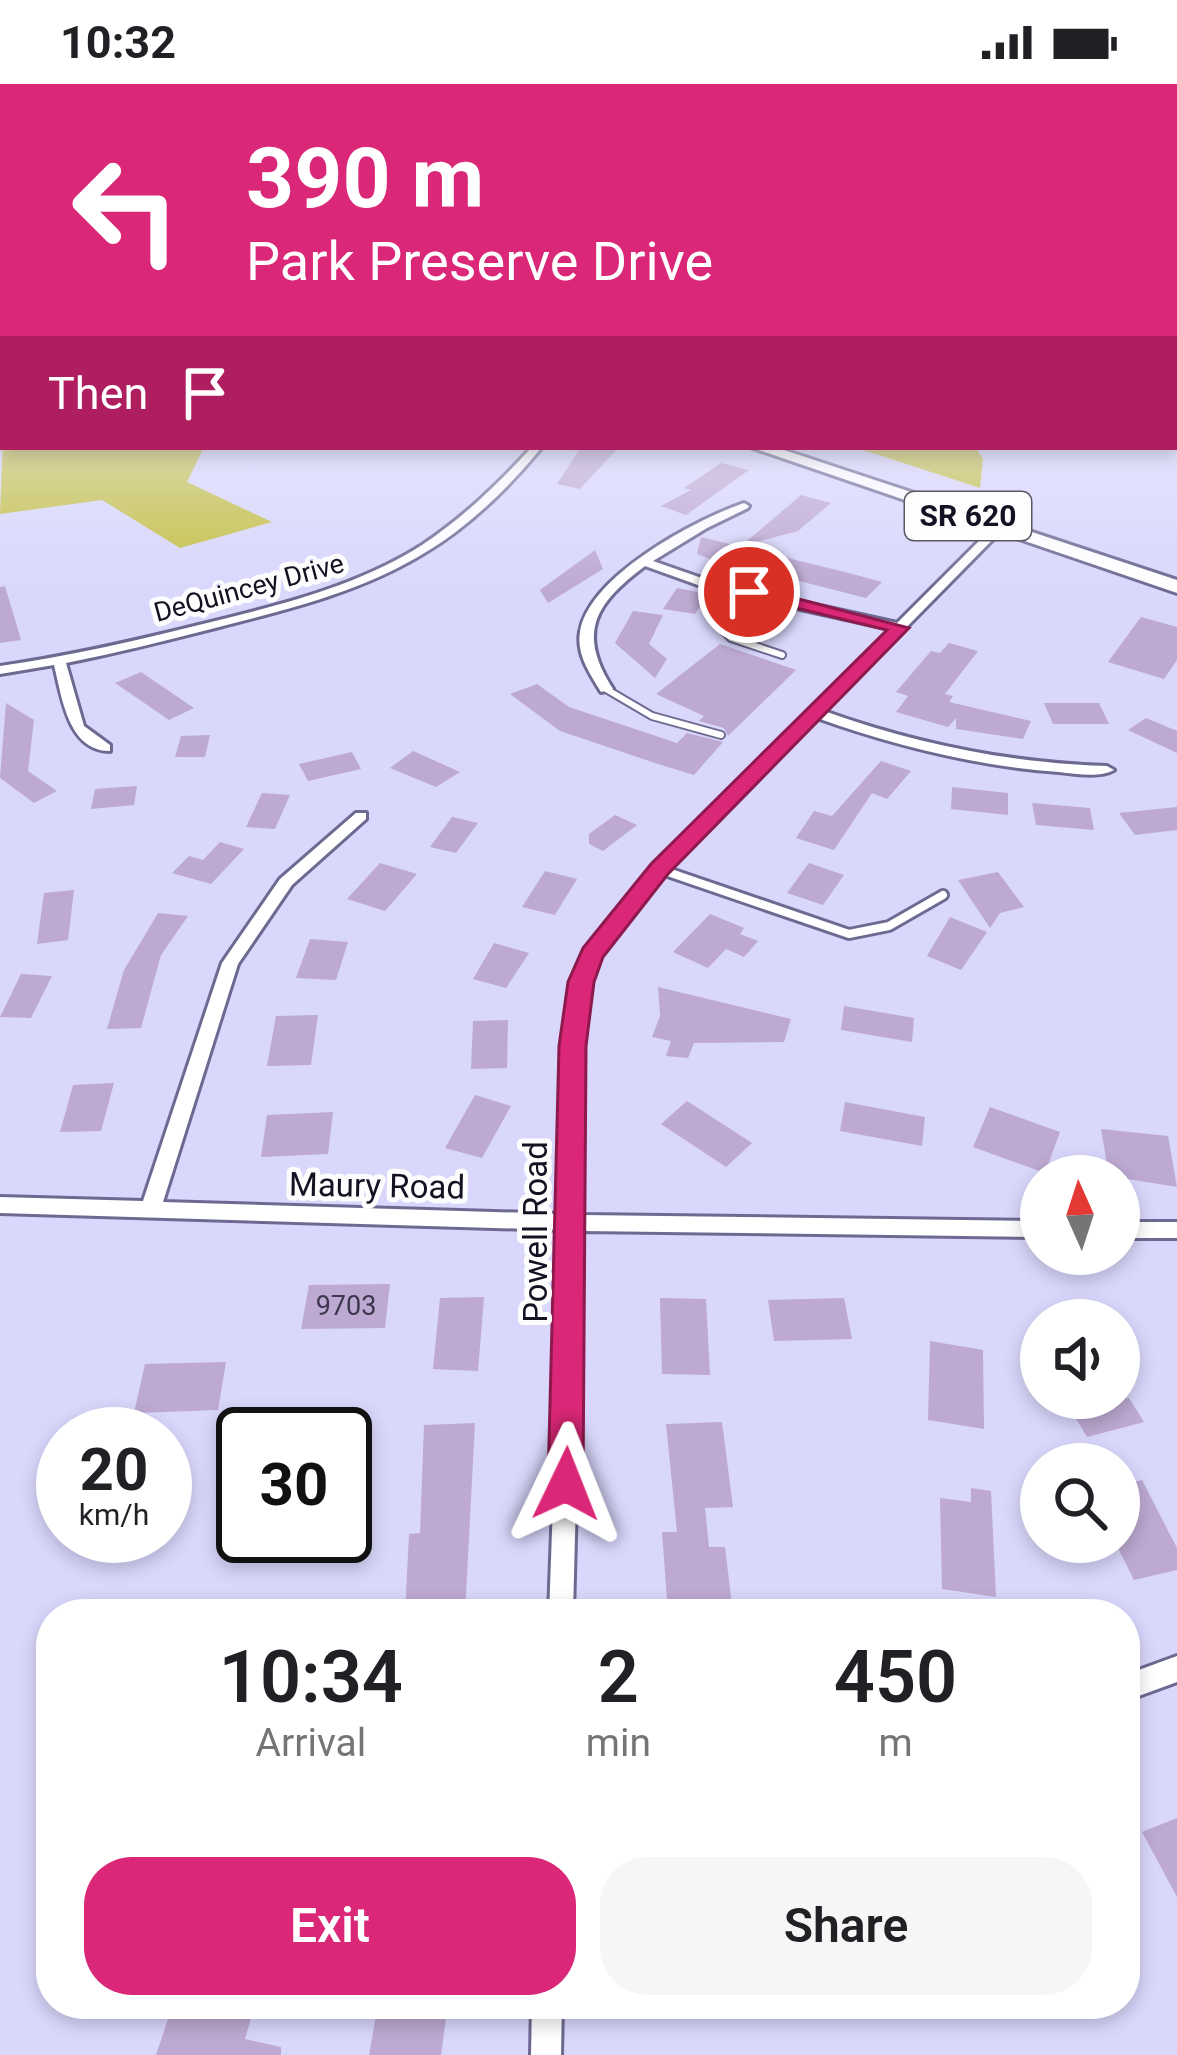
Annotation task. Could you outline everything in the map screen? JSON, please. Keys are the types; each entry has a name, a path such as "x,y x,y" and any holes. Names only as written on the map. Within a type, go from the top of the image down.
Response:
{"main road":[{"name":"SR 620","path":"768,450 1177,572"},
{"name":"SR 620","path":"808,450 1177,586"}],"street":[{"name":"DeQuincey Drive","path":"0,670 59,662 355,585 490,503 534,450"},
{"path":"606,689 587,653 586,624 644,562 744,506"},
{"name":"Powell Road","path":"561,1599 573,1046 581,982 606,931 659,869 1002,521"},
{"path":"644,562 713,586 900,628"},
{"path":"59,662 78,728 105,748"},
{"path":"817,713 948,757 1029,769 1107,770"},
{"path":"151,1208 230,963 286,882 361,816"},
{"name":"Maury Road","path":"0,1206 1020,1229"},
{"path":"1140,1230 1177,1229"},
{"path":"1140,1683 1177,1669"},
{"path":"546,2055 547,2019"}],"lane":[{"path":"749,592 716,623 731,638 782,655"},
{"path":"606,689 652,716 721,736"},
{"path":"659,869 849,934 889,926 943,895"}],"shaded area":[{"path":"2,450 203,450 187,482 272,522 180,548 102,500 0,514"},
{"path":"863,450 977,450 983,459 980,488"}],"building":[{"path":"579,450 616,450 580,489 557,484"},
{"path":"721,463 749,470 686,515 661,506 691,490 684,488"},
{"path":"801,495 831,503 798,531 741,546"},
{"path":"701,537 882,582 866,598 737,565 732,568 697,554"},
{"path":"595,550 603,569 548,603 540,590"},
{"path":"5,586 21,640 0,643 0,587"},
{"path":"677,588 708,594 695,614 663,609"},
{"path":"633,611 663,615 649,644 667,659 655,678 615,643"},
{"path":"1141,617 1177,627 1177,660 1164,679 1108,662"},
{"path":"949,643 978,651 945,694 953,696 949,702 1031,721 1023,739 956,729 956,718 948,727 896,712 908,696 896,692 931,651 940,653"},
{"path":"720,644 796,670 728,736 724,728 699,721 704,716 656,694"},
{"path":"141,672 194,708 169,720 115,683"},
{"path":"537,684 569,707 677,743 687,733 723,742 694,775 655,763 560,731 510,694"},
{"path":"6,703 34,720 28,771 57,791 34,803 0,778"},
{"path":"1044,703 1099,703 1109,724 1053,724"},
{"path":"1146,718 1177,731 1177,753 1128,730"},
{"path":"210,735 205,757 175,757 181,736"},
{"path":"413,751 460,772 436,787 390,768"},
{"path":"352,752 361,769 308,781 299,764"},
{"path":"881,761 911,771 887,799 872,793 834,850 796,838 814,811 832,816"},
{"path":"137,786 134,805 91,809 95,789"},
{"path":"952,787 1008,793 1008,815 951,809"},
{"path":"262,793 290,795 275,829 246,827"},
{"path":"1032,803 1090,808 1094,830 1036,825"},
{"path":"1177,807 1177,830 1135,835 1119,813"},
{"path":"615,815 637,825 603,851 589,844 589,834"},
{"path":"452,817 478,823 456,853 430,847"},
{"path":"220,842 244,849 211,884 172,873 189,856 203,860"},
{"path":"380,863 417,874 385,911 347,899"},
{"path":"809,863 844,875 823,905 787,893"},
{"path":"545,871 577,879 555,915 522,907"},
{"path":"998,872 1024,907 1000,913 990,928 958,880"},
{"path":"74,890 68,940 37,944 44,893"},
{"path":"158,913 188,916 161,955 141,1028 107,1029 124,970"},
{"path":"710,914 744,928 740,934 758,941 744,957 726,949 708,968 673,952"},
{"path":"950,917 987,932 961,970 927,956"},
{"path":"310,939 348,942 336,980 296,978"},
{"path":"494,943 529,953 506,988 473,979"},
{"path":"21,974 52,976 31,1018 0,1017"},
{"path":"658,987 791,1019 784,1042 694,1043 688,1058 666,1056 671,1041 652,1037 660,1016"},
{"path":"844,1006 914,1018 912,1042 841,1030"},
{"path":"318,1015 311,1065 267,1066 276,1016"},
{"path":"508,1020 507,1068 471,1069 473,1021"},
{"path":"114,1083 101,1131 60,1132 73,1085"},
{"path":"475,1095 511,1106 482,1158 445,1148"},
{"path":"687,1101 752,1143 726,1167 661,1124"},
{"path":"845,1102 925,1117 922,1146 840,1131"},
{"path":"990,1107 1060,1132 1052,1155 1020,1155 1020,1164 973,1147"},
{"path":"333,1112 328,1154 261,1157 267,1115"},
{"path":"1101,1129 1168,1136 1177,1187 1140,1181 1140,1155 1105,1155"},
{"path":"390,1284 385,1328 301,1329 309,1285"},
{"path":"484,1297 478,1371 433,1369 440,1298"},
{"path":"660,1298 706,1299 710,1375 662,1374"},
{"path":"844,1298 852,1339 774,1341 768,1300"},
{"path":"930,1341 983,1350 984,1429 928,1420"},
{"path":"226,1362 218,1407 192,1411 192,1407 135,1407 145,1364"},
{"path":"1140,1416 1144,1422 1087,1437 1076,1419"},
{"path":"722,1422 733,1507 705,1508 709,1547 725,1547 731,1599 667,1599 662,1532 677,1532 666,1424"},
{"path":"475,1423 466,1599 406,1599 409,1534 420,1533 424,1425"},
{"path":"1140,1480 1177,1548 1177,1570 1134,1580 1126,1563 1140,1563"},
{"path":"971,1488 991,1491 996,1597 942,1589 940,1498 971,1502"},
{"path":"1177,1818 1177,1897 1142,1832"},
{"path":"168,2019 251,2019 245,2039 281,2047 281,2055 156,2055"},
{"path":"375,2019 446,2019 441,2055 369,2055"}],"route":[{"path":"566,1484 573,1046 581,982 606,931 634,896 900,628 749,592"}]}
